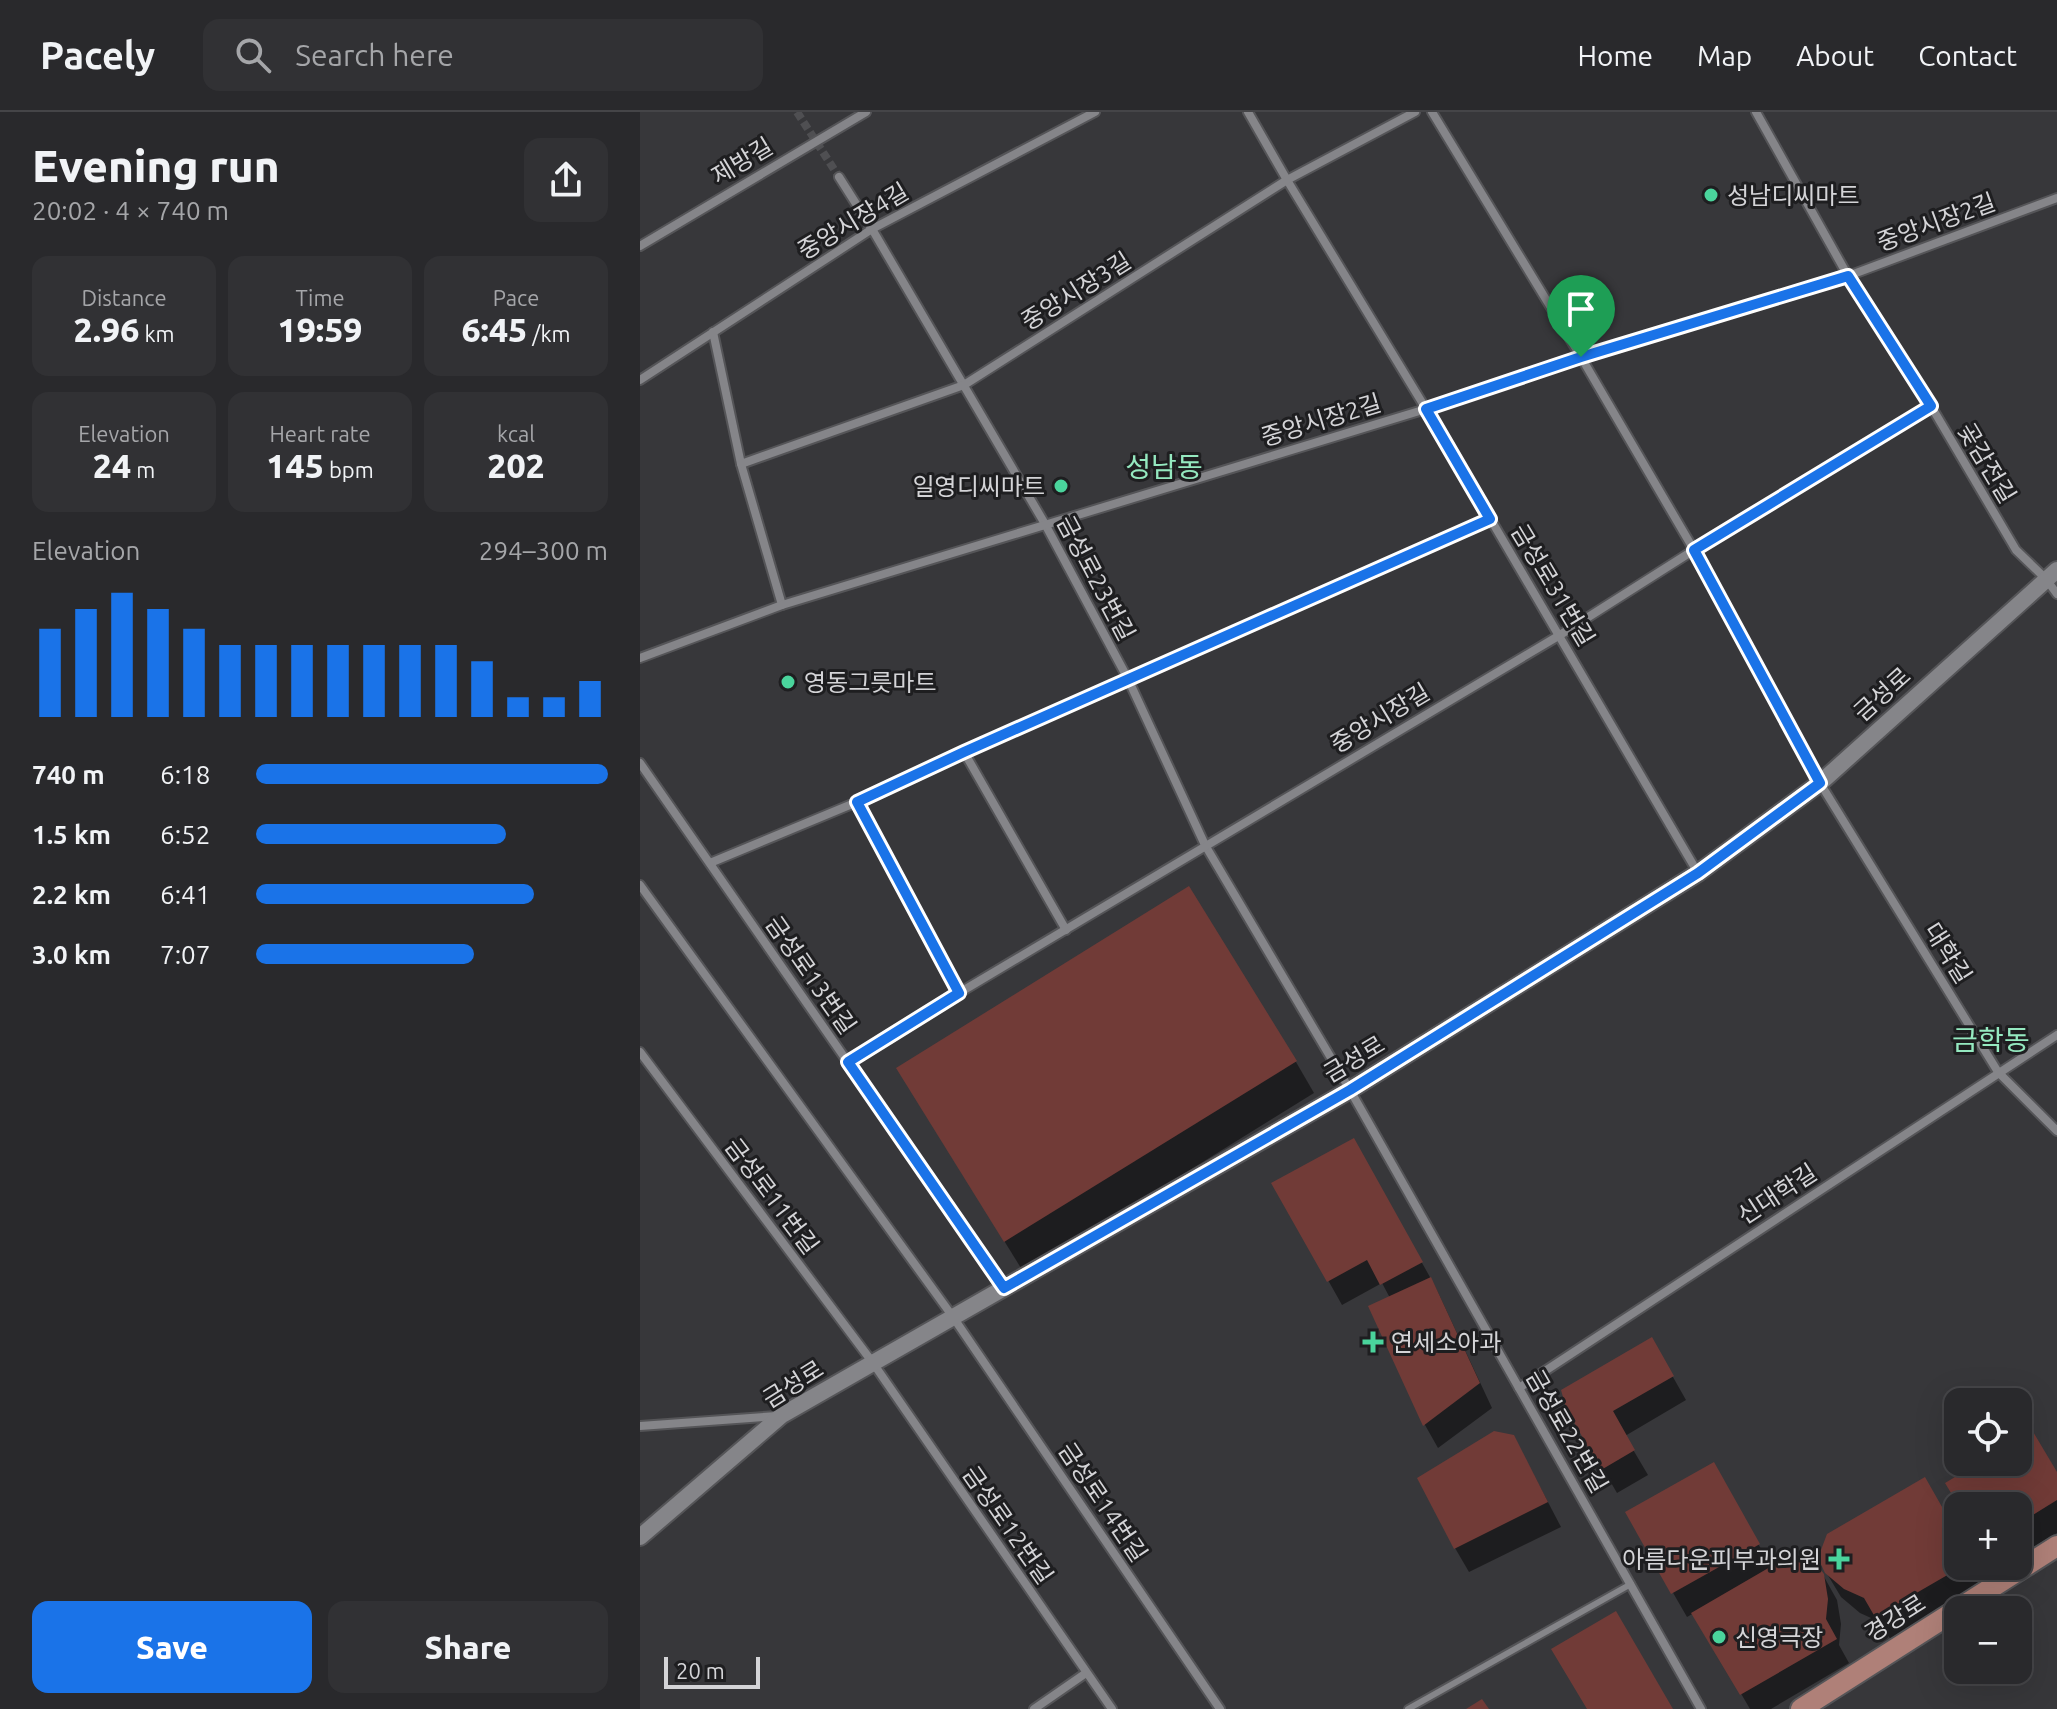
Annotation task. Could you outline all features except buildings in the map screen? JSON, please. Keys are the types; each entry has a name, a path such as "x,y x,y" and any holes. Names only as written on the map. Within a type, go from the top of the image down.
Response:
{"main road":[{"name":"경강로","path":"1801,1709 2057,1546"}],"street":[{"name":"제방길","path":"640,246 866,112"},
{"name":"중앙시장4길","path":"640,380 872,229 1095,112"},
{"name":"금성로31번길","path":"1248,112 1698,873"},
{"name":"중앙시장3길","path":"741,464 964,385 1287,180 1415,112"},
{"name":"대학길","path":"1432,112 1694,550 1820,783 1998,1072 2057,1131"},
{"name":"곶감전길","path":"1756,112 1848,276 1931,406 2016,550 2052,574 2057,594"},
{"name":"금성로23번길","path":"839,177 1045,524 1128,679 1205,845 1350,1090"},
{"name":"중앙시장2길","path":"640,658 782,605 1426,409 1581,357 1848,276 2057,198"},
{"path":"713,332 741,464 782,605"},
{"name":"중앙시장길","path":"848,1062 1205,845 1560,635 1931,406"},
{"path":"710,863 857,802 1490,519"},
{"name":"금성로","path":"640,1537 782,1415 1350,1090 1698,873 1820,783 2052,574"},
{"path":"964,752 1066,930"},
{"name":"금성로13번길","path":"640,763 1004,1288"},
{"path":"857,802 959,993"},
{"name":"금성로14번길","path":"640,885 953,1317 1220,1709"},
{"name":"신대학길","path":"1519,1388 2057,1035"},
{"name":"금성로11번길","path":"640,1052 873,1363"},
{"name":"금성로22번길","path":"1350,1090 1701,1709"},
{"name":"금성로12번길","path":"873,1363 1112,1709"},
{"path":"640,1426 782,1415"},
{"path":"1034,1709 1086,1673"}],"lane":[{"path":"1408,1709 1631,1584"}],"tunnel":[{"path":"797,112 839,177"}],"place":[{"name":"성남디씨마트","path":"1711,195"},
{"name":"일영디씨마트","path":"1061,486"},
{"name":"영동그릇마트","path":"788,682"},
{"name":"연세소아과","path":"1373,1342"},
{"name":"아름다운피부과의원","path":"1839,1559"},
{"name":"신영극장","path":"1719,1637"}],"district":[{"name":"성남동","path":"1164,466"},
{"name":"금학동","path":"1991,1039"}],"route":[{"path":"1848,276 1931,406 1694,550 1820,783 1698,873 1350,1090 1004,1288 848,1062 959,993 857,802 1490,519 1426,409 1581,357 1848,276"}]}
